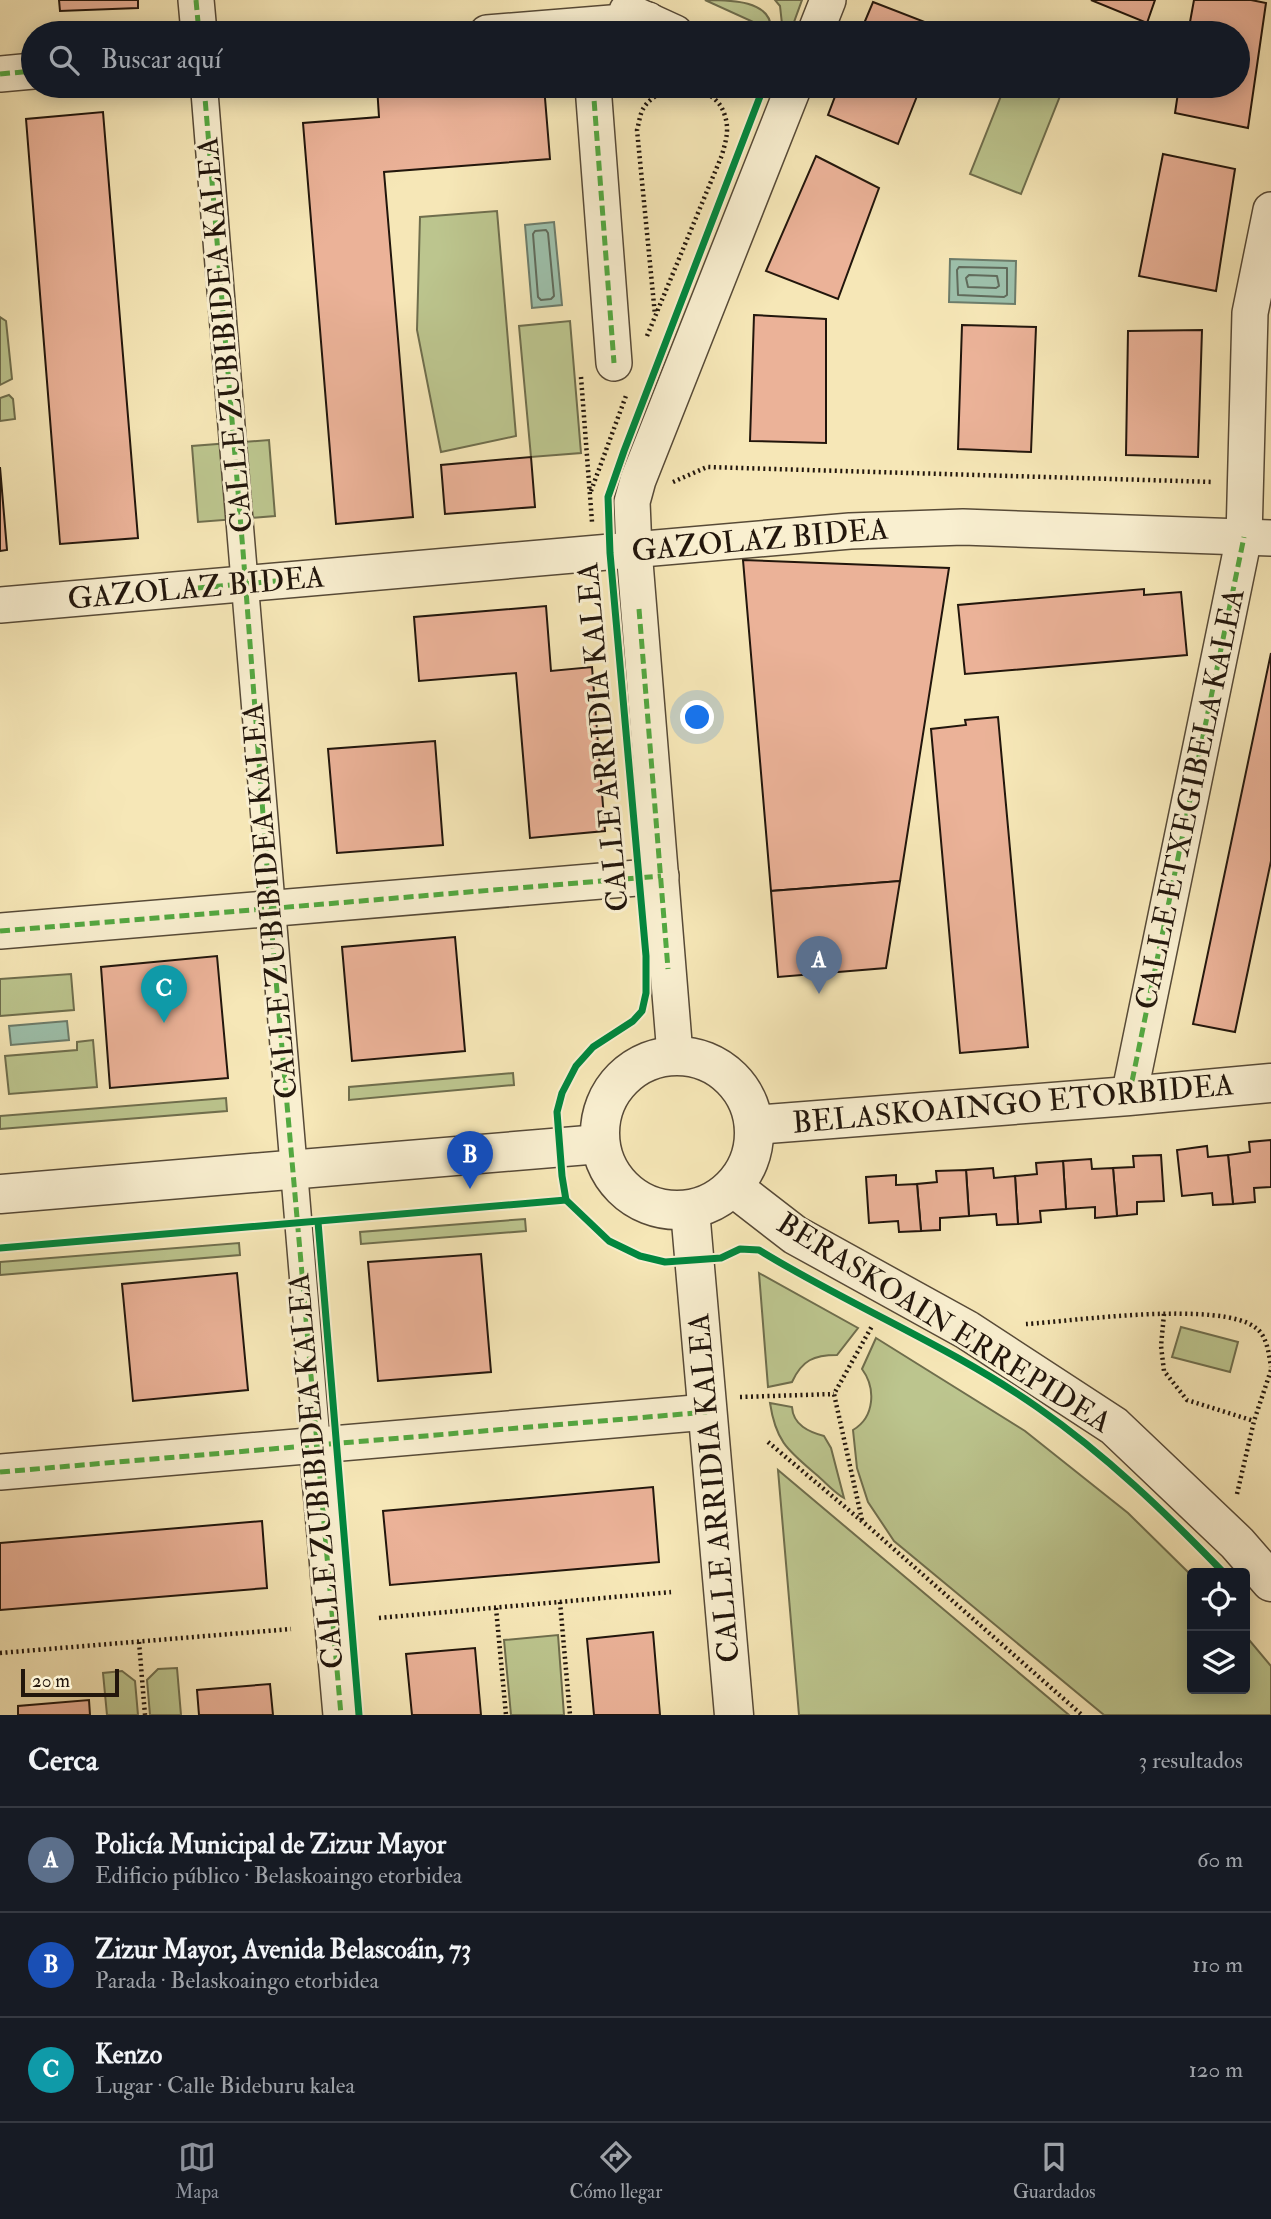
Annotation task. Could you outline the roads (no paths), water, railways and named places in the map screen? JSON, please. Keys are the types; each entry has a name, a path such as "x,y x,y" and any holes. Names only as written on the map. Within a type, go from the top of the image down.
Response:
{"street":[{"path":"196,0 198,21"},
{"path":"820,21 828,0"},
{"path":"0,74 21,72"},
{"name":"CALLE ZUBIBIDEA KALEA","path":"205,98 269,907 341,1715"},
{"path":"594,98 621,376"},
{"name":"CALLE ARRIDIA KALEA","path":"675,1055 632,502 659,472 786,98"},
{"name":"CALLE ETXEGIBELA KALEA","path":"1129,1096 1258,538 1250,313 1271,210"},
{"name":"GAZOLAZ BIDEA","path":"0,605 850,531 963,527 1258,538"},
{"path":"0,931 661,876"},
{"path":"675,1055 713,1064 729,1075 750,1106 754,1125 750,1158 733,1187 714,1201 690,1210 666,1210 641,1202 621,1187 606,1166 600,1144 603,1109 619,1081 645,1062 675,1055"},
{"name":"BELASKOAINGO ETORBIDEA","path":"754,1125 1271,1083"},
{"path":"0,1194 600,1144"},
{"name":"BERASKOAIN ERREPIDEA","path":"733,1187 795,1234 967,1331 1114,1426 1237,1543 1271,1582"},
{"name":"CALLE ARRIDIA KALEA","path":"690,1210 734,1715"},
{"path":"0,1472 317,1445 707,1405"}],"water":[{"path":"554,222 562,305 532,308 525,225"},
{"path":"950,259 1016,261 1015,304 949,302"},
{"path":"67,1021 69,1040 11,1045 9,1026"}],"place":[{"name":"Policía Municipal de Zizur Mayor","path":"819,994"},
{"name":"Kenzo","path":"164,1023"},
{"name":"Zizur Mayor, Avenida Belascoáin, 73","path":"470,1189"}]}
